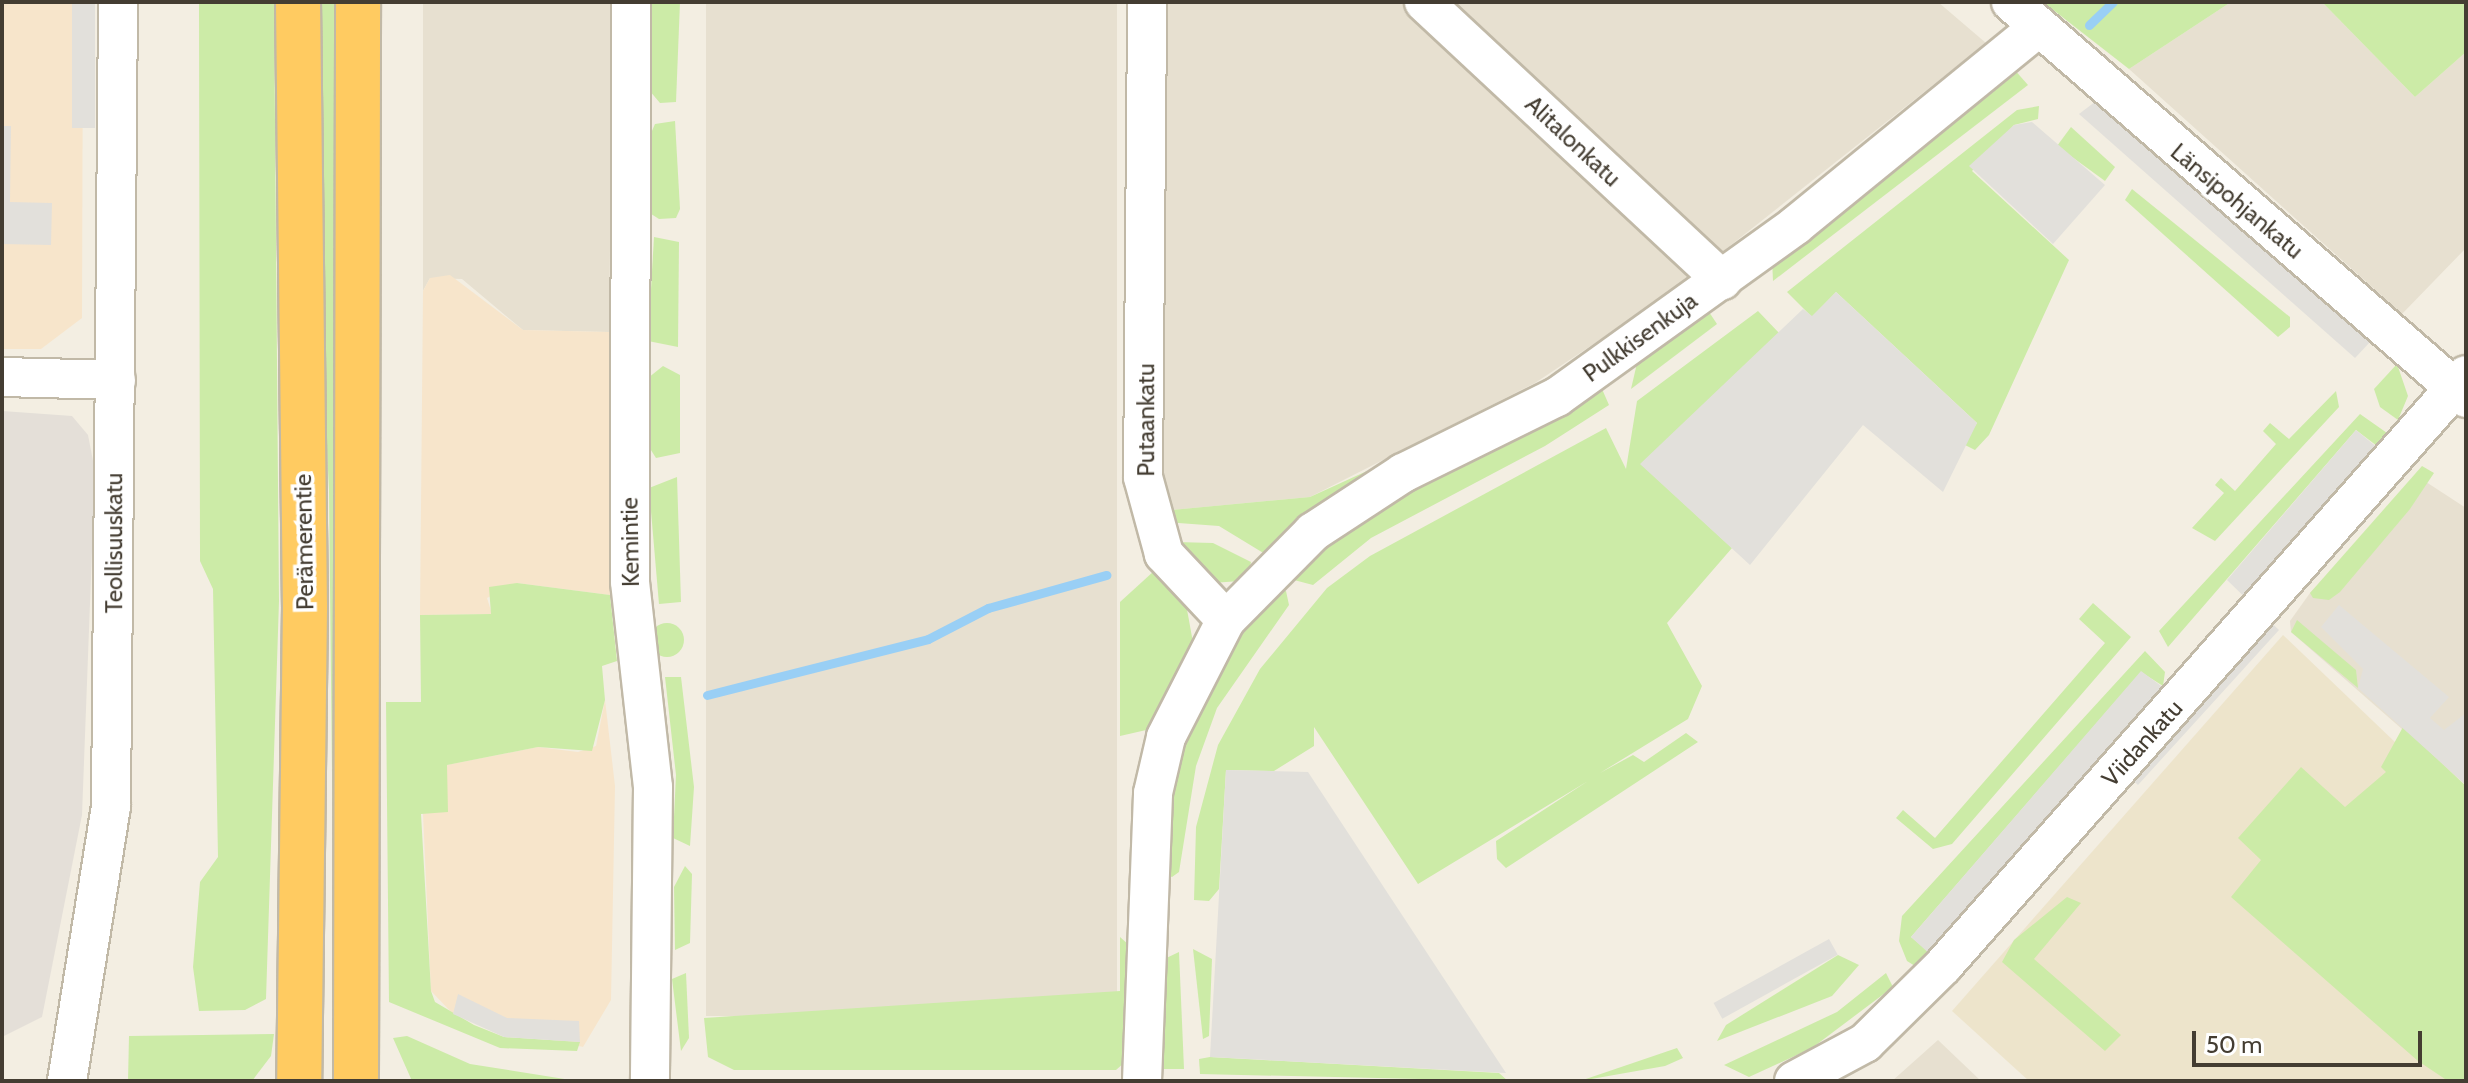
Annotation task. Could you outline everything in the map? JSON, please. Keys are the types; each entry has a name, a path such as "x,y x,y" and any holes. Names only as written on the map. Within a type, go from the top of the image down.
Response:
{"highway":[{"name":"Perämerentie","path":"298,2 305,607 299,1081"},
{"path":"356,1081 358,2"}],"street":[{"name":"Teollisuuskatu","path":"67,1081 111,807 118,2"},
{"name":"Kemintie","path":"631,2 630,582 653,787 650,1081"},
{"name":"Putaankatu","path":"1147,2 1143,477 1164,554 1226,620"},
{"name":"Alitalonkatu","path":"1424,2 1722,280"},
{"name":"Länsipohjankatu","path":"2011,2 2462,388"},
{"name":"Pulkkisenkuja","path":"1226,620 1271,567 1359,500 1557,397 1722,280 2039,27"},
{"path":"2,377 116,380"},
{"name":"Viidankatu","path":"1794,1081 1865,1043 1943,966 2462,388"},
{"path":"1142,1081 1153,793 1166,737 1226,620"}],"shaded area":[{"path":"2,2 83,2 82,318 41,349 2,349"},
{"path":"72,2 95,2 95,128 72,128"},
{"path":"423,2 613,2 609,332 523,330 462,279 430,278 423,291"},
{"path":"706,2 1117,2 1117,1016 706,1016"},
{"path":"1164,2 1938,2 1986,43 1673,291 1535,383 1310,497 1161,511"},
{"path":"2231,2 2322,2 2415,97 2466,52 2466,248 2402,314 2129,69"},
{"path":"2108,92 2386,325 2355,358 2079,114"},
{"path":"2032,122 2105,185 2053,244 1969,166 2014,125"},
{"path":"2,126 11,126 10,202 52,203 51,245 2,244"},
{"path":"450,275 523,330 609,332 610,595 517,583 487,598 492,614 420,615 423,291 430,278"},
{"path":"1836,292 1977,423 1943,492 1863,425 1750,565 1640,464 1803,309 1812,316"},
{"path":"2,411 72,416 88,435 95,471 82,815 42,1017 2,1037"},
{"path":"2356,430 2390,458 2259,611 2227,580"},
{"path":"2420,478 2466,508 2466,785 2291,632 2290,621 2310,593"},
{"path":"2339,605 2449,697 2430,718 2444,730 2466,713 2466,785 2358,688 2363,669 2321,627"},
{"path":"2259,611 2279,630 2138,785 2120,768 1943,966 1911,937 2141,671 2180,700"},
{"path":"2283,635 2466,810 2466,1081 2029,1081 1952,1011"},
{"path":"605,700 615,786 611,1000 583,1047 453,1014 431,991 421,770 538,747 578,752 596,746"},
{"path":"1226,770 1308,772 1506,1073 1210,1057"},
{"path":"1829,939 1838,955 1722,1019 1714,1003"},
{"path":"458,994 507,1018 579,1021 580,1042 504,1037 453,1014"},
{"path":"1938,1040 1981,1081 1892,1081"}],"green space":[{"path":"199,2 274,2 279,601 266,999 245,1010 199,1011 193,967 200,882 218,857 213,589 200,561"},
{"path":"317,2 340,2 335,1061 329,490 318,271"},
{"path":"648,2 680,2 676,102 660,103 649,90"},
{"path":"2043,2 2231,2 2129,69"},
{"path":"2322,2 2466,2 2466,52 2415,97"},
{"path":"2013,68 2028,85 1773,281 1772,259"},
{"path":"2039,106 2038,119 2014,125 1972,171 2069,260 1989,435 1975,450 1963,444 1977,423 1836,292 1812,317 1787,292 2017,110"},
{"path":"675,121 680,209 676,218 659,219 648,212 648,140 655,124"},
{"path":"2071,127 2115,167 2105,181 2057,146"},
{"path":"2132,189 2290,317 2290,327 2278,337 2125,200"},
{"path":"654,237 679,242 678,347 648,341"},
{"path":"1707,309 1717,324 1631,389 1638,359"},
{"path":"1758,311 1780,334 1641,464 1732,548 1667,623 1702,686 1688,719 1600,773 1633,755 1644,762 1686,733 1698,742 1506,868 1497,859 1496,841 1588,781 1418,884 1314,727 1314,746 1274,771 1226,770 1219,889 1209,901 1194,900 1196,827 1218,745 1260,669 1327,588 1370,556 1606,428 1626,469 1637,401"},
{"path":"2397,364 2408,396 2398,420 2380,407 2374,389"},
{"path":"663,366 680,375 680,453 656,458 649,447 648,378"},
{"path":"1602,389 1609,405 1545,446 1371,538 1313,585 1294,580 1295,567 1380,507"},
{"path":"2336,391 2339,407 2215,541 2192,528 2224,493 2215,485 2221,478 2235,491 2276,444 2263,431 2270,423 2289,439"},
{"path":"2360,414 2387,433 2377,446 2356,430 2168,647 2159,631"},
{"path":"2422,466 2434,473 2410,509 2340,592 2329,600 2313,598 2310,593"},
{"path":"1367,471 1265,554 1219,526 1165,522 1161,511 1310,497"},
{"path":"677,477 681,602 659,604 649,488"},
{"path":"1176,542 1213,543 1251,562 1249,571 1240,581 1212,583"},
{"path":"1154,571 1186,604 1194,648 1155,728 1120,736 1120,602"},
{"path":"517,583 610,595 617,661 602,666 605,700 592,751 538,747 447,765 448,812 421,814 431,991 435,1002 474,1025 504,1037 580,1042 577,1051 500,1048 389,1002 386,702 421,702 420,615 491,614 489,587"},
{"path":"1286,591 1289,605 1217,708 1196,766 1179,872 1172,877 1162,873 1165,816 1177,757 1230,647 1275,592"},
{"path":"2093,603 2131,637 1952,844 1933,849 1896,818 1903,810 1935,838 2105,643 2079,619"},
{"path":"2297,620 2356,670 2358,688 2291,632"},
{"path":"667,623 679,628 684,640 679,652 667,657 655,652 650,640 655,628"},
{"path":"2145,651 2165,672 2163,686 2141,672 1911,937 1929,952 1915,966 1907,961 1899,941 1902,916"},
{"path":"665,677 681,677 694,787 690,846 673,838 676,775"},
{"path":"2403,727 2466,786 2466,1081 2448,1081 2418,1061 2231,897 2261,860 2238,838 2301,767 2345,807 2386,772 2381,767"},
{"path":"685,866 692,874 690,943 675,950 674,887"},
{"path":"2067,897 2081,903 2034,959 2121,1035 2105,1051 2002,962 2014,940"},
{"path":"1120,937 1129,945 1125,1062 1116,1070 734,1070 708,1057 704,1018 1120,991"},
{"path":"1193,949 1212,959 1209,1036 1203,1039"},
{"path":"1179,952 1184,1069 1163,1069 1160,961"},
{"path":"1838,955 1859,965 1832,996 1717,1041 1726,1025"},
{"path":"686,973 689,1038 681,1051 672,979"},
{"path":"1886,973 1893,987 1812,1048 1749,1077 1724,1065 1837,1012"},
{"path":"274,1034 271,1056 252,1081 128,1081 129,1036"},
{"path":"407,1036 470,1064 577,1081 412,1081 393,1038"},
{"path":"1677,1048 1683,1058 1665,1066 1580,1081"},
{"path":"1210,1057 1499,1073 1508,1081 1200,1074 1199,1059"}],"waterway":[{"path":"2089,25 2113,2"},
{"path":"707,695 928,639 988,608 1106,575"}]}
